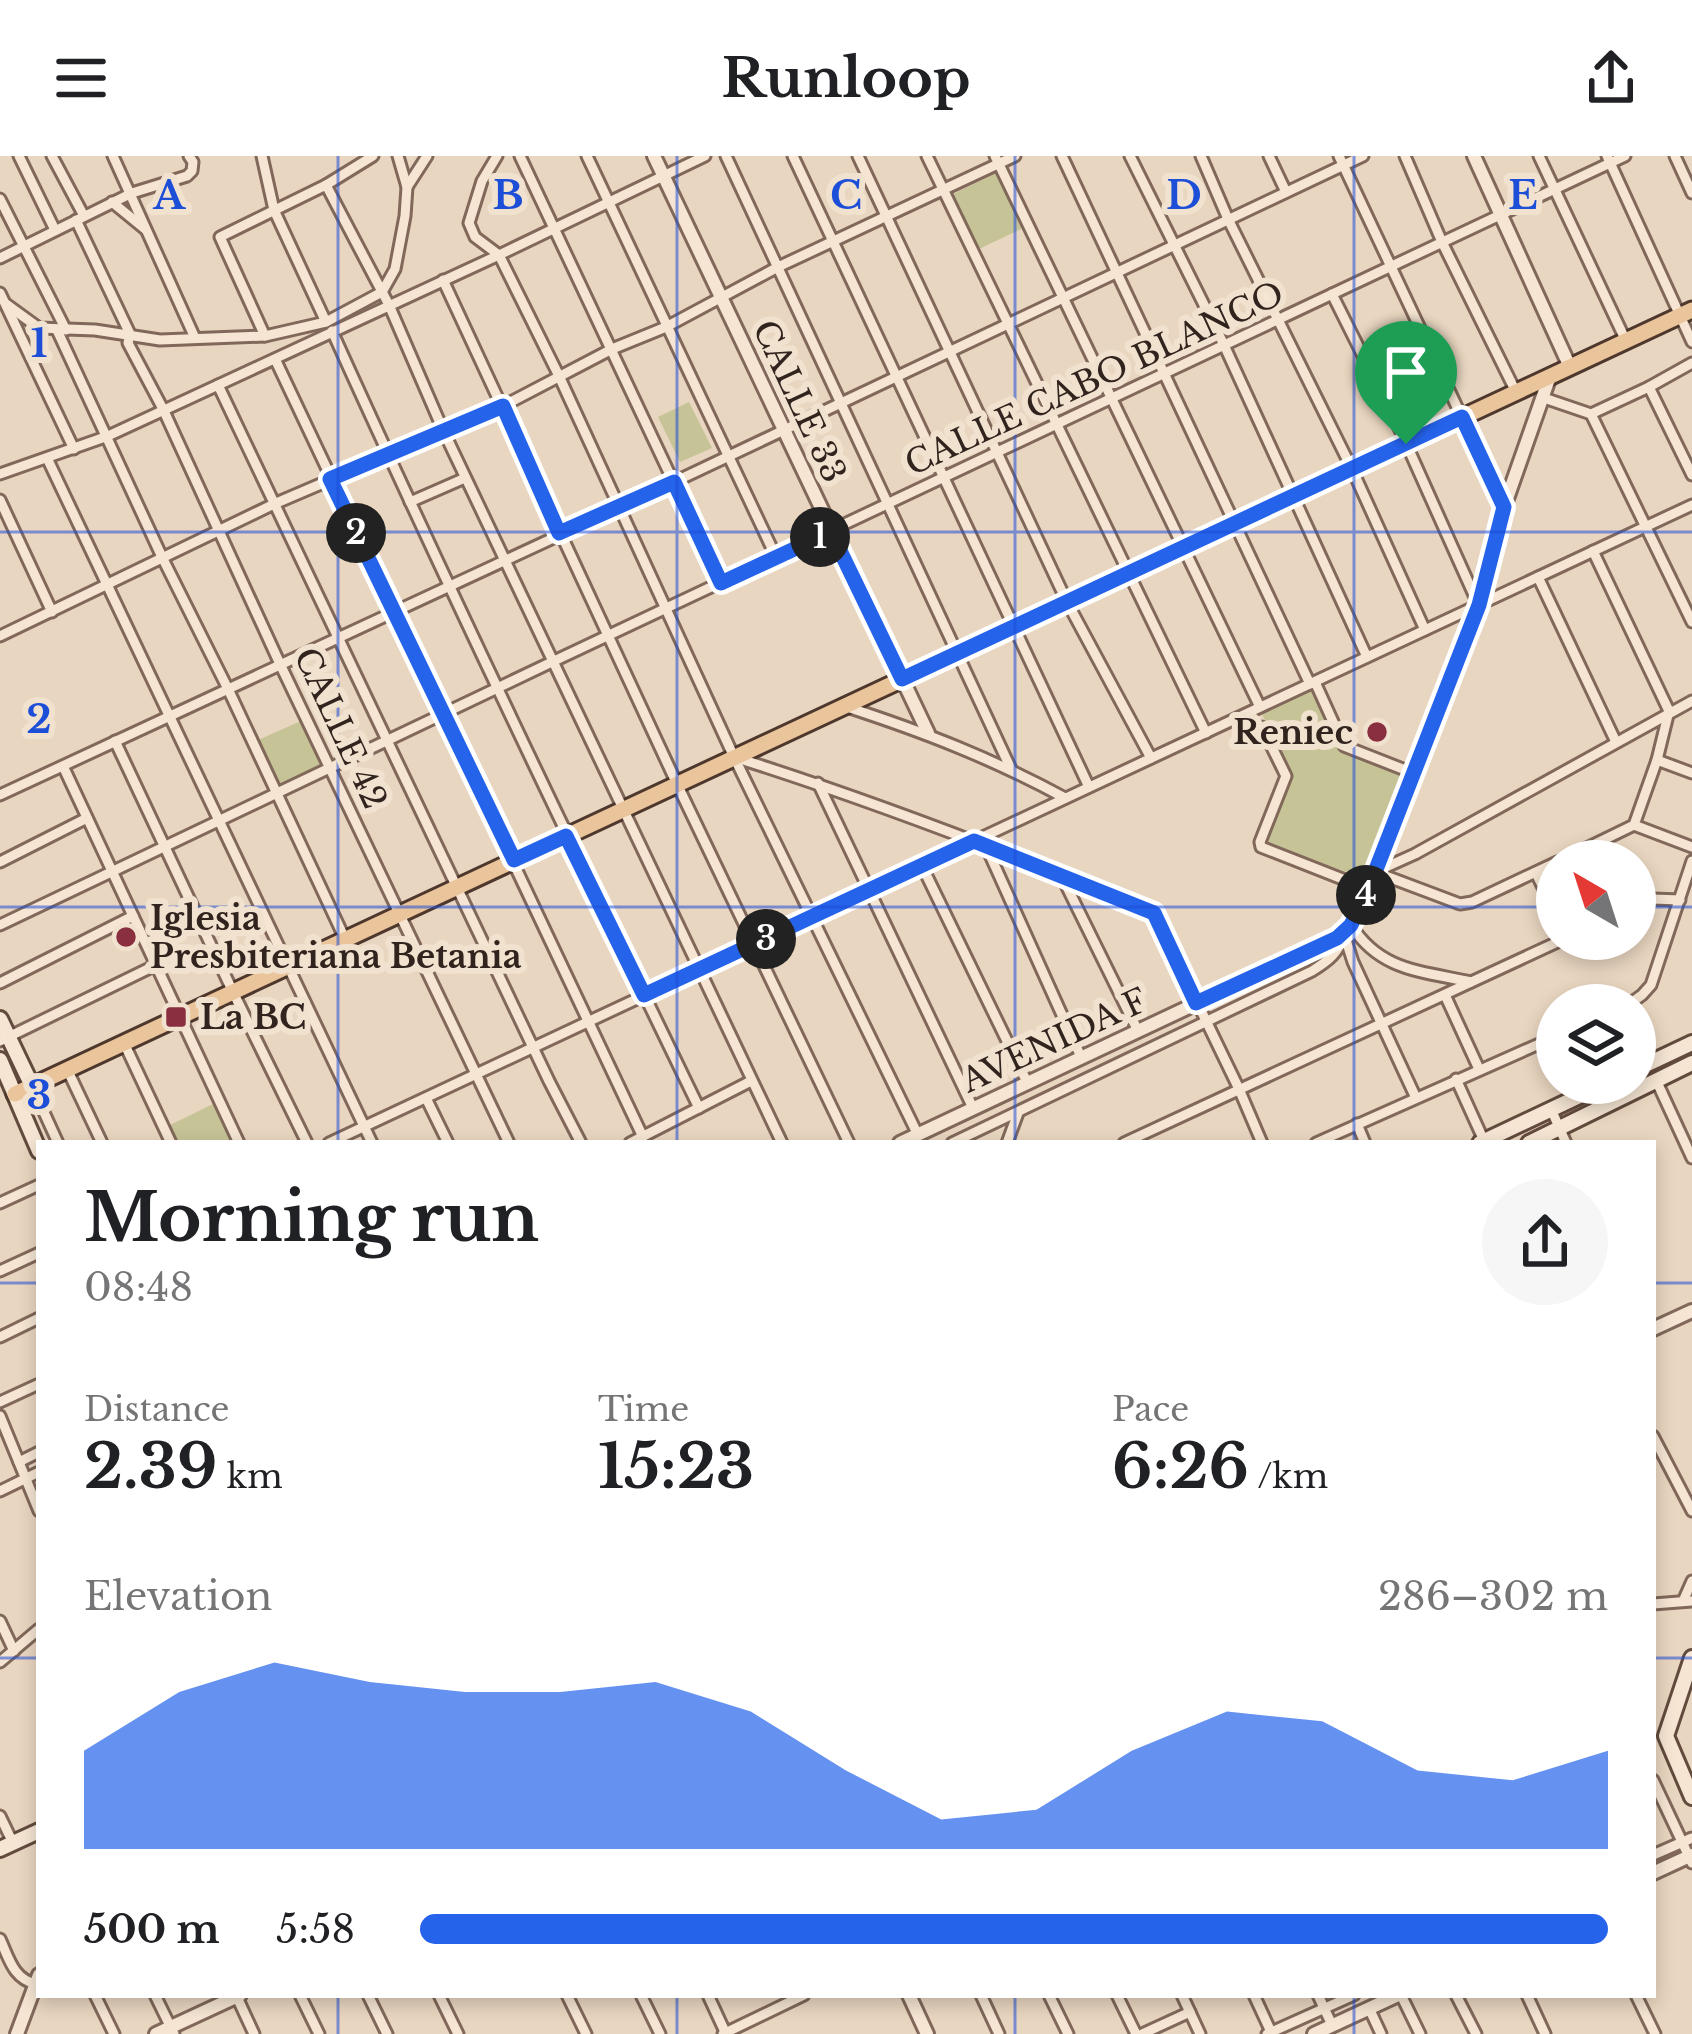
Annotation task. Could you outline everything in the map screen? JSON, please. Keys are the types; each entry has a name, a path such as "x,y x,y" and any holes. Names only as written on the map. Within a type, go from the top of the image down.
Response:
{"main road":[{"path":"8,1098 1686,313"},
{"path":"0,1019 4,1039 32,1086"},
{"path":"1656,1060 1692,1043"},
{"path":"0,1060 8,1098 36,1146"},
{"path":"1563,1136 1692,1064"},
{"path":"1487,1140 1562,1104"},
{"path":"1692,1658 1666,1736 1692,1797"},
{"path":"7,1846 36,1832"}],"street":[{"path":"19,156 56,230"},
{"name":"CALLE 42","path":"52,156 130,334 128,343 508,1140"},
{"path":"113,156 195,338"},
{"path":"0,258 132,193 187,176 193,163 189,156"},
{"path":"262,156 274,210 566,836 699,1108"},
{"path":"265,335 220,237 326,185 373,156"},
{"path":"0,474 108,436 218,385 274,358 382,292 395,268 405,216 407,188 398,156"},
{"path":"407,188 427,156"},
{"path":"497,156 482,181 469,223 475,237 499,255 559,376 734,758 918,1135"},
{"path":"520,156 721,583"},
{"path":"586,156 776,557"},
{"name":"CALLE 33","path":"654,156 928,733"},
{"path":"3,298 38,328 160,340 265,335 329,326 499,255 706,156"},
{"path":"726,156 1011,769"},
{"path":"793,156 1089,787"},
{"path":"858,156 1067,602 1151,758"},
{"path":"927,156 1206,733"},
{"path":"0,636 274,504 503,406 997,160 1015,156"},
{"path":"1062,156 1344,746 1413,773"},
{"path":"1130,156 1224,345 1366,658"},
{"path":"1201,156 1425,630"},
{"path":"1269,156 1286,192"},
{"path":"0,794 674,482 1286,192 1342,160 1363,156"},
{"path":"1406,156 1442,242 1516,392"},
{"path":"1474,156 1570,367"},
{"path":"1539,156 1626,341"},
{"name":"CALLE CABO BLANCO","path":"0,925 1501,215 1608,160 1625,156"},
{"path":"1675,156 1692,194"},
{"path":"997,160 1260,707"},
{"path":"1342,160 1504,507"},
{"path":"1608,160 1686,313 1692,342"},
{"path":"326,185 389,304 465,478 781,1140"},
{"path":"0,199 162,556 345,939"},
{"path":"112,202 149,233"},
{"path":"443,280 848,1140"},
{"path":"1332,294 1479,605"},
{"path":"3,298 74,448"},
{"path":"274,358 643,1137"},
{"path":"1544,398 1592,414 1692,363"},
{"path":"959,1140 1207,1023 1328,961 1340,948 1368,890 1479,605 1504,507 1550,376"},
{"path":"218,385 580,1140"},
{"path":"1649,387 1692,476"},
{"path":"1592,414 1692,622"},
{"path":"47,458 370,1140"},
{"path":"410,502 465,478"},
{"path":"0,500 52,612"},
{"path":"336,1140 869,890 980,843 1089,787 1692,505"},
{"path":"1593,551 1669,711 1634,825 1603,840"},
{"path":"1538,577 1616,742"},
{"path":"1375,872 1692,700"},
{"path":"844,706 928,733 1065,799"},
{"path":"1262,727 1286,776 1262,847 1368,890"},
{"path":"115,741 306,1140"},
{"path":"734,758 818,783 1154,913 1261,1140"},
{"path":"1657,760 1692,773"},
{"path":"63,766 238,1140"},
{"path":"818,783 973,1108"},
{"path":"0,862 87,818"},
{"path":"1634,825 1692,848"},
{"path":"980,843 1081,1057"},
{"path":"922,866 1027,1082"},
{"path":"1651,984 1691,868"},
{"path":"1375,872 1460,904 1536,872"},
{"path":"1060,874 1138,1031"},
{"path":"1656,899 1680,900"},
{"path":"0,983 133,916"},
{"path":"1347,930 1395,964 1473,982"},
{"path":"1347,930 1353,962 1416,1098"},
{"name":"AVENIDA F","path":"907,1140 1347,930"},
{"path":"1130,1140 1536,952"},
{"path":"4,1039 156,964"},
{"path":"1445,995 1478,1070"},
{"path":"124,1042 170,1140"},
{"path":"1322,1140 1536,1045"},
{"path":"67,1069 101,1140"},
{"path":"1456,1079 1482,1140"},
{"path":"636,1140 752,1081"},
{"path":"1657,1081 1692,1158"},
{"path":"32,1086 57,1140"},
{"path":"426,1098 447,1140"},
{"path":"1551,1109 1563,1136"},
{"path":"1008,1140 1018,1113"},
{"path":"1357,1124 1364,1140"},
{"path":"0,1202 36,1186"},
{"path":"0,1271 36,1253"},
{"path":"1656,1328 1692,1311"},
{"path":"0,1337 36,1319"},
{"path":"0,1402 36,1385"},
{"path":"0,1416 36,1504"},
{"path":"1656,1442 1692,1511"},
{"path":"19,1462 36,1454"},
{"path":"0,1491 36,1473"},
{"path":"1656,1604 1688,1600 1692,1581"},
{"path":"0,1621 14,1651"},
{"path":"0,1662 36,1632"},
{"path":"1656,1785 1687,1840 1691,1858 1656,1872"},
{"path":"0,1816 7,1846"},
{"path":"1656,1855 1687,1840"},
{"path":"0,1939 16,1974 26,1982 36,1980"},
{"path":"17,2034 36,1983"},
{"path":"96,1998 114,2034"},
{"path":"156,1998 172,2031"},
{"path":"156,2034 172,2031 233,1998"},
{"path":"238,1998 254,2034"},
{"path":"301,1998 319,2034"},
{"path":"369,1998 387,2034"},
{"path":"440,1998 458,2034"},
{"path":"569,1998 586,2034"},
{"path":"642,1998 660,2034"},
{"path":"709,1998 725,2034 779,2000"},
{"path":"910,1998 927,2034"},
{"path":"982,1998 999,2034"},
{"path":"1050,1998 1068,2034"},
{"path":"1119,1998 1139,2034 1190,2012"},
{"path":"1183,1998 1200,2034"},
{"path":"1255,1998 1270,2033 1347,1998"},
{"path":"1319,1998 1332,2026"},
{"path":"1314,2034 1388,1998"},
{"path":"1393,1998 1420,2034"},
{"path":"1458,1998 1476,2034"},
{"path":"1528,1998 1545,2034"},
{"path":"1637,1998 1655,2034"},
{"path":"1369,2008 1381,2034"}],"shaded area":[{"path":"997,173 1023,228 979,249 953,194"},
{"path":"689,402 712,448 680,462 658,417"},
{"path":"1313,686 1343,749 1402,771 1363,878 1265,843 1290,772 1260,710"},
{"path":"303,720 323,765 276,786 256,741"},
{"path":"213,1104 231,1140 176,1140 170,1125"}],"place":[{"name":"Reniec","path":"1377,732"},
{"name":"Iglesia Presbiteriana Betania","path":"126,937"},
{"name":"La BC","path":"176,1017"}],"route":[{"path":"503,406 559,533 674,482 721,583 831,532 902,679 1406,444 1462,417 1504,507 1479,605 1375,872 1348,929 1330,942 1196,1003 1154,913 974,841 644,995 566,836 514,860 330,479 503,406"}]}
